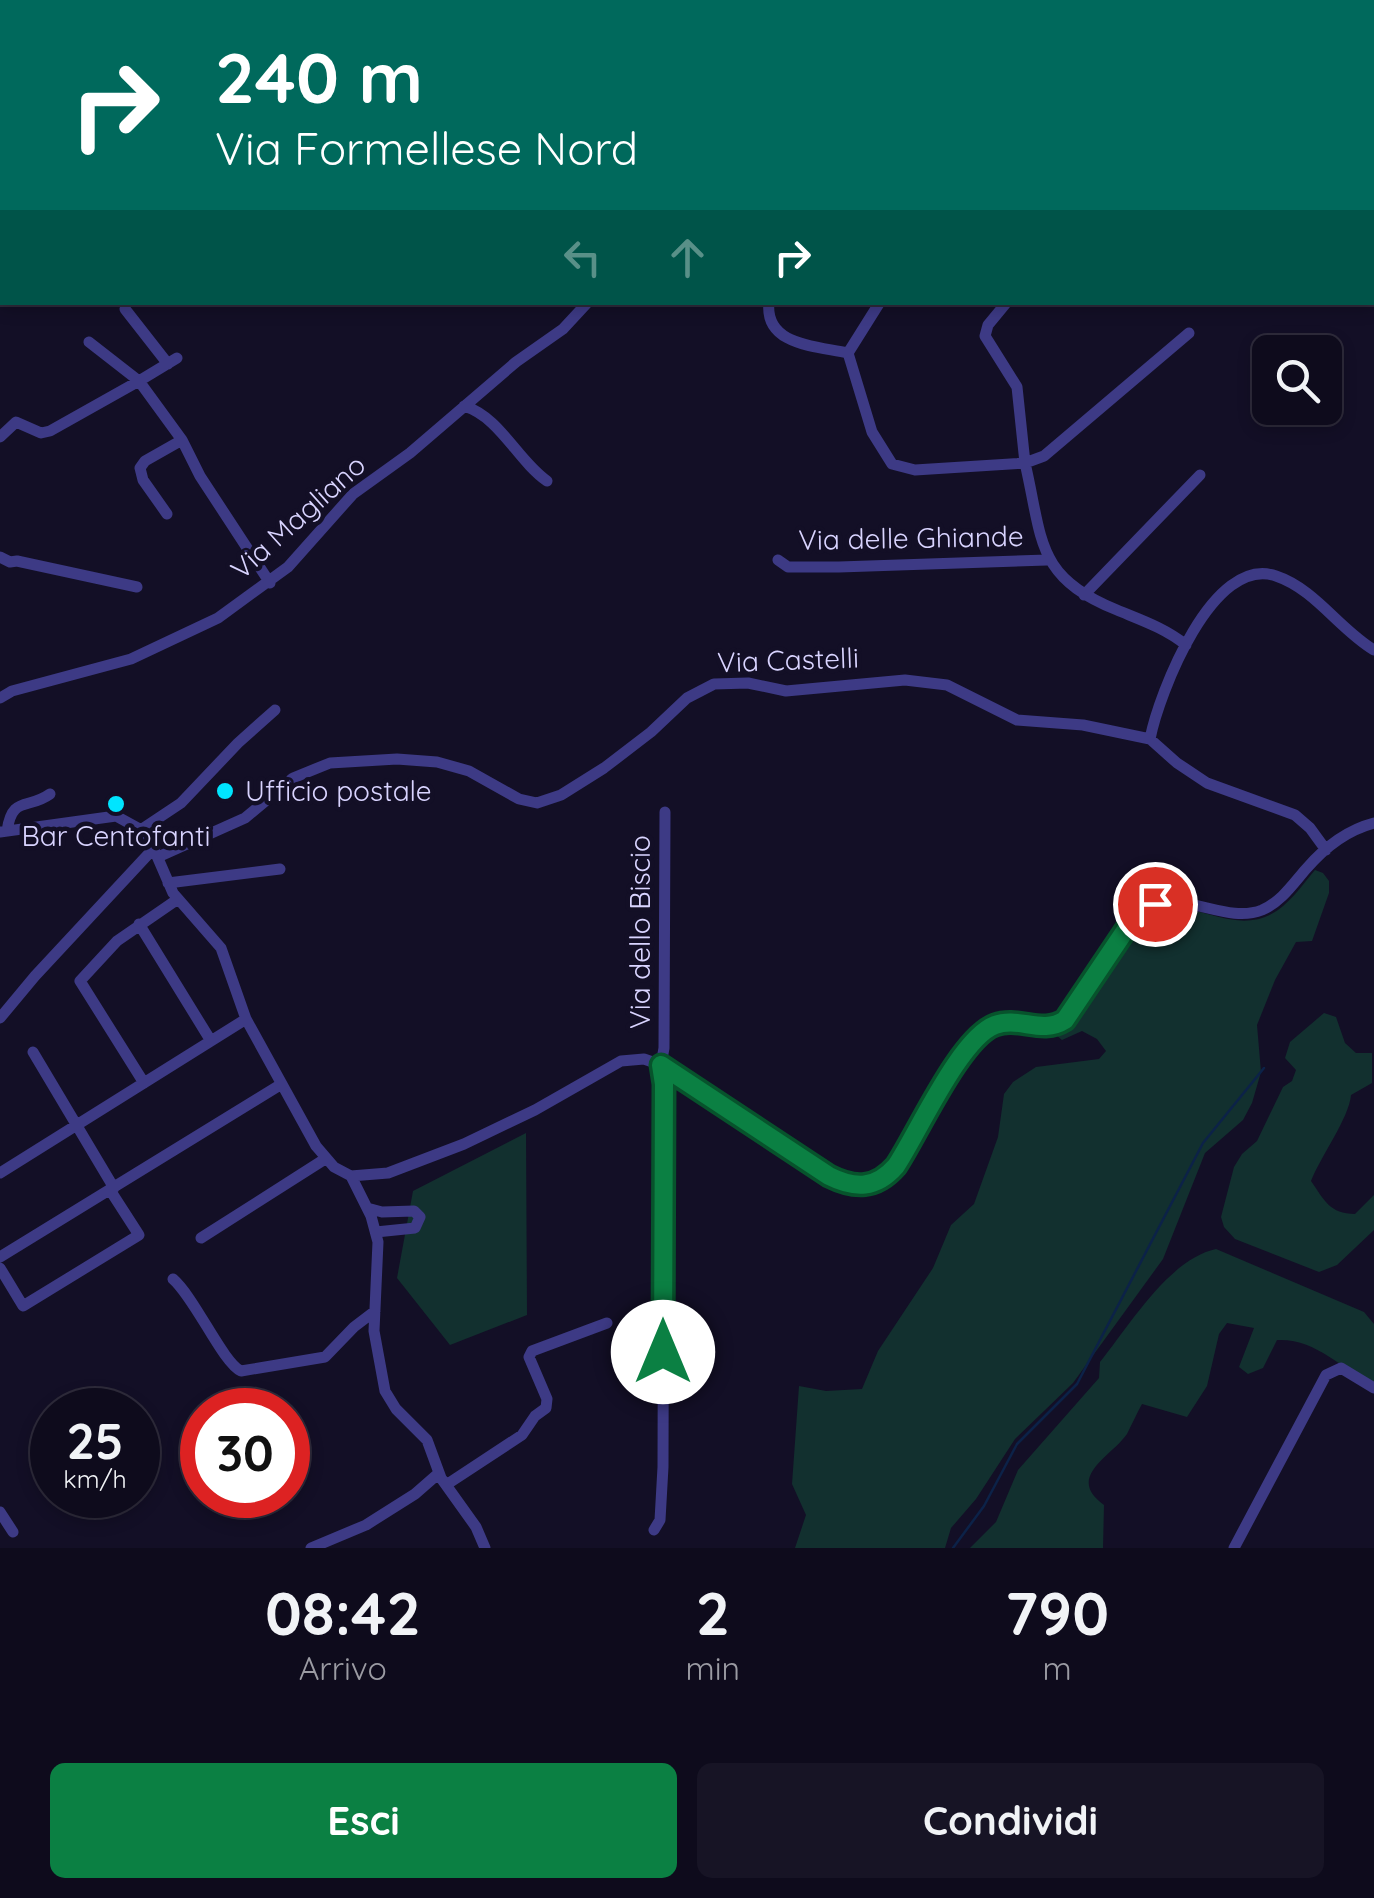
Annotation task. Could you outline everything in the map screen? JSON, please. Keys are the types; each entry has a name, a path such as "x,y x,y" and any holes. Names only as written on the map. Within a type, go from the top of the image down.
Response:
{"street":[{"name":"Via Magliano","path":"0,698 131,658 218,618 270,583 294,562 353,494 563,329 585,305"},
{"path":"769,305 770,322 785,339 848,352"},
{"path":"878,305 848,352 872,432 892,464 915,470 1025,464 1044,456 1189,334"},
{"path":"1005,305 984,336 1017,388 1025,464 1048,560 1062,578 1084,595 1164,629 1186,645"},
{"path":"0,437 16,422 41,433 50,431 173,361 126,309"},
{"path":"90,342 140,380 182,440 200,476 270,583"},
{"path":"464,406 484,417 547,481"},
{"path":"167,514 143,480 140,468 145,461 182,440"},
{"path":"1084,595 1200,475"},
{"path":"0,557 137,588"},
{"name":"Via delle Ghiande","path":"778,560 788,567 840,568 1048,560"},
{"path":"1150,739 1186,645 1208,609 1227,587 1244,576 1264,573 1296,585 1374,650"},
{"name":"Via Castelli","path":"157,852 246,818 293,778 336,762 437,762 470,771 524,801 545,801 604,768 690,696 724,682 748,682 786,691 888,680 947,685 1012,718 1087,726 1150,739 1207,783 1295,815 1326,850"},
{"path":"142,829 180,803 275,710"},
{"path":"50,794 16,807 3,831 116,816 142,829 178,898 221,948 246,1019 280,1085 326,1159 351,1176 368,1208 380,1264 375,1345 385,1392 396,1410 427,1440 442,1479 476,1526 485,1548"},
{"name":"Via dello Biscio","path":"654,1530 660,1520 662,1467 665,812"},
{"path":"351,1176 388,1174 464,1144 618,1062 644,1059 661,1065 829,1176 851,1186 868,1185 896,1166 976,1038 1002,1023 1048,1027 1065,1020 1127,926 1143,910 1167,902 1257,912 1282,897 1326,850 1349,833 1374,823"},
{"path":"0,1018 35,976 157,852"},
{"path":"168,882 280,869"},
{"path":"144,1083 80,981 116,941 178,898"},
{"path":"139,924 210,1041"},
{"path":"0,1152 5,1170 246,1019"},
{"path":"0,1268 22,1306 138,1235 33,1052"},
{"path":"0,1257 280,1085"},
{"path":"201,1238 326,1159"},
{"path":"368,1208 382,1212 414,1211 420,1216 415,1228 376,1232"},
{"path":"173,1278 230,1363 241,1371 325,1357 375,1311"},
{"path":"311,1548 366,1525 522,1435 534,1416 546,1408 547,1399 529,1358 532,1350 606,1323"},
{"path":"1234,1548 1326,1375 1341,1368 1374,1388"},
{"path":"0,1512 12,1532"}],"green space":[{"path":"1315,870 1329,881 1329,893 1312,941 1296,942 1257,1025 1261,1072 1252,1103 1243,1120 1205,1153 1163,1259 1073,1383 1015,1439 976,1499 951,1528 945,1548 795,1548 806,1515 792,1484 799,1386 826,1391 862,1389 878,1351 933,1268 951,1225 974,1204 998,1137 1004,1094 1013,1082 1036,1067 1099,1059 1106,1051 1097,1039 1082,1031 1062,1040 1056,1035 1088,1002 1139,924 1167,909 1245,921 1261,918 1283,906"},
{"path":"1324,1013 1336,1017 1345,1043 1356,1053 1372,1053 1372,1083 1351,1095 1311,1181 1339,1212 1355,1214 1374,1195 1374,1230 1337,1265 1319,1272 1235,1239 1221,1217 1234,1167 1257,1141 1283,1087 1292,1081 1296,1070 1285,1058 1290,1042"},
{"path":"526,1133 527,1315 450,1345 397,1278 413,1191"},
{"path":"1216,1249 1364,1312 1374,1324 1374,1385 1316,1349 1291,1341 1277,1340 1263,1368 1248,1374 1239,1367 1254,1328 1227,1323 1219,1334 1207,1386 1187,1417 1142,1404 1127,1434 1090,1476 1093,1495 1104,1505 1103,1548 970,1548 996,1522 1018,1470 1099,1378 1100,1362 1152,1295 1182,1266"}],"waterway":[{"path":"953,1548 984,1506 1017,1444 1077,1384 1203,1143 1264,1068"}],"place":[{"name":"Ufficio postale","path":"225,791"},
{"name":"Bar Centofanti","path":"116,804"}],"route":[{"path":"663,1352 661,1065 829,1176 851,1186 868,1185 896,1166 959,1061 980,1035 1002,1023 1048,1027 1065,1020 1133,919 1155,904"}]}
